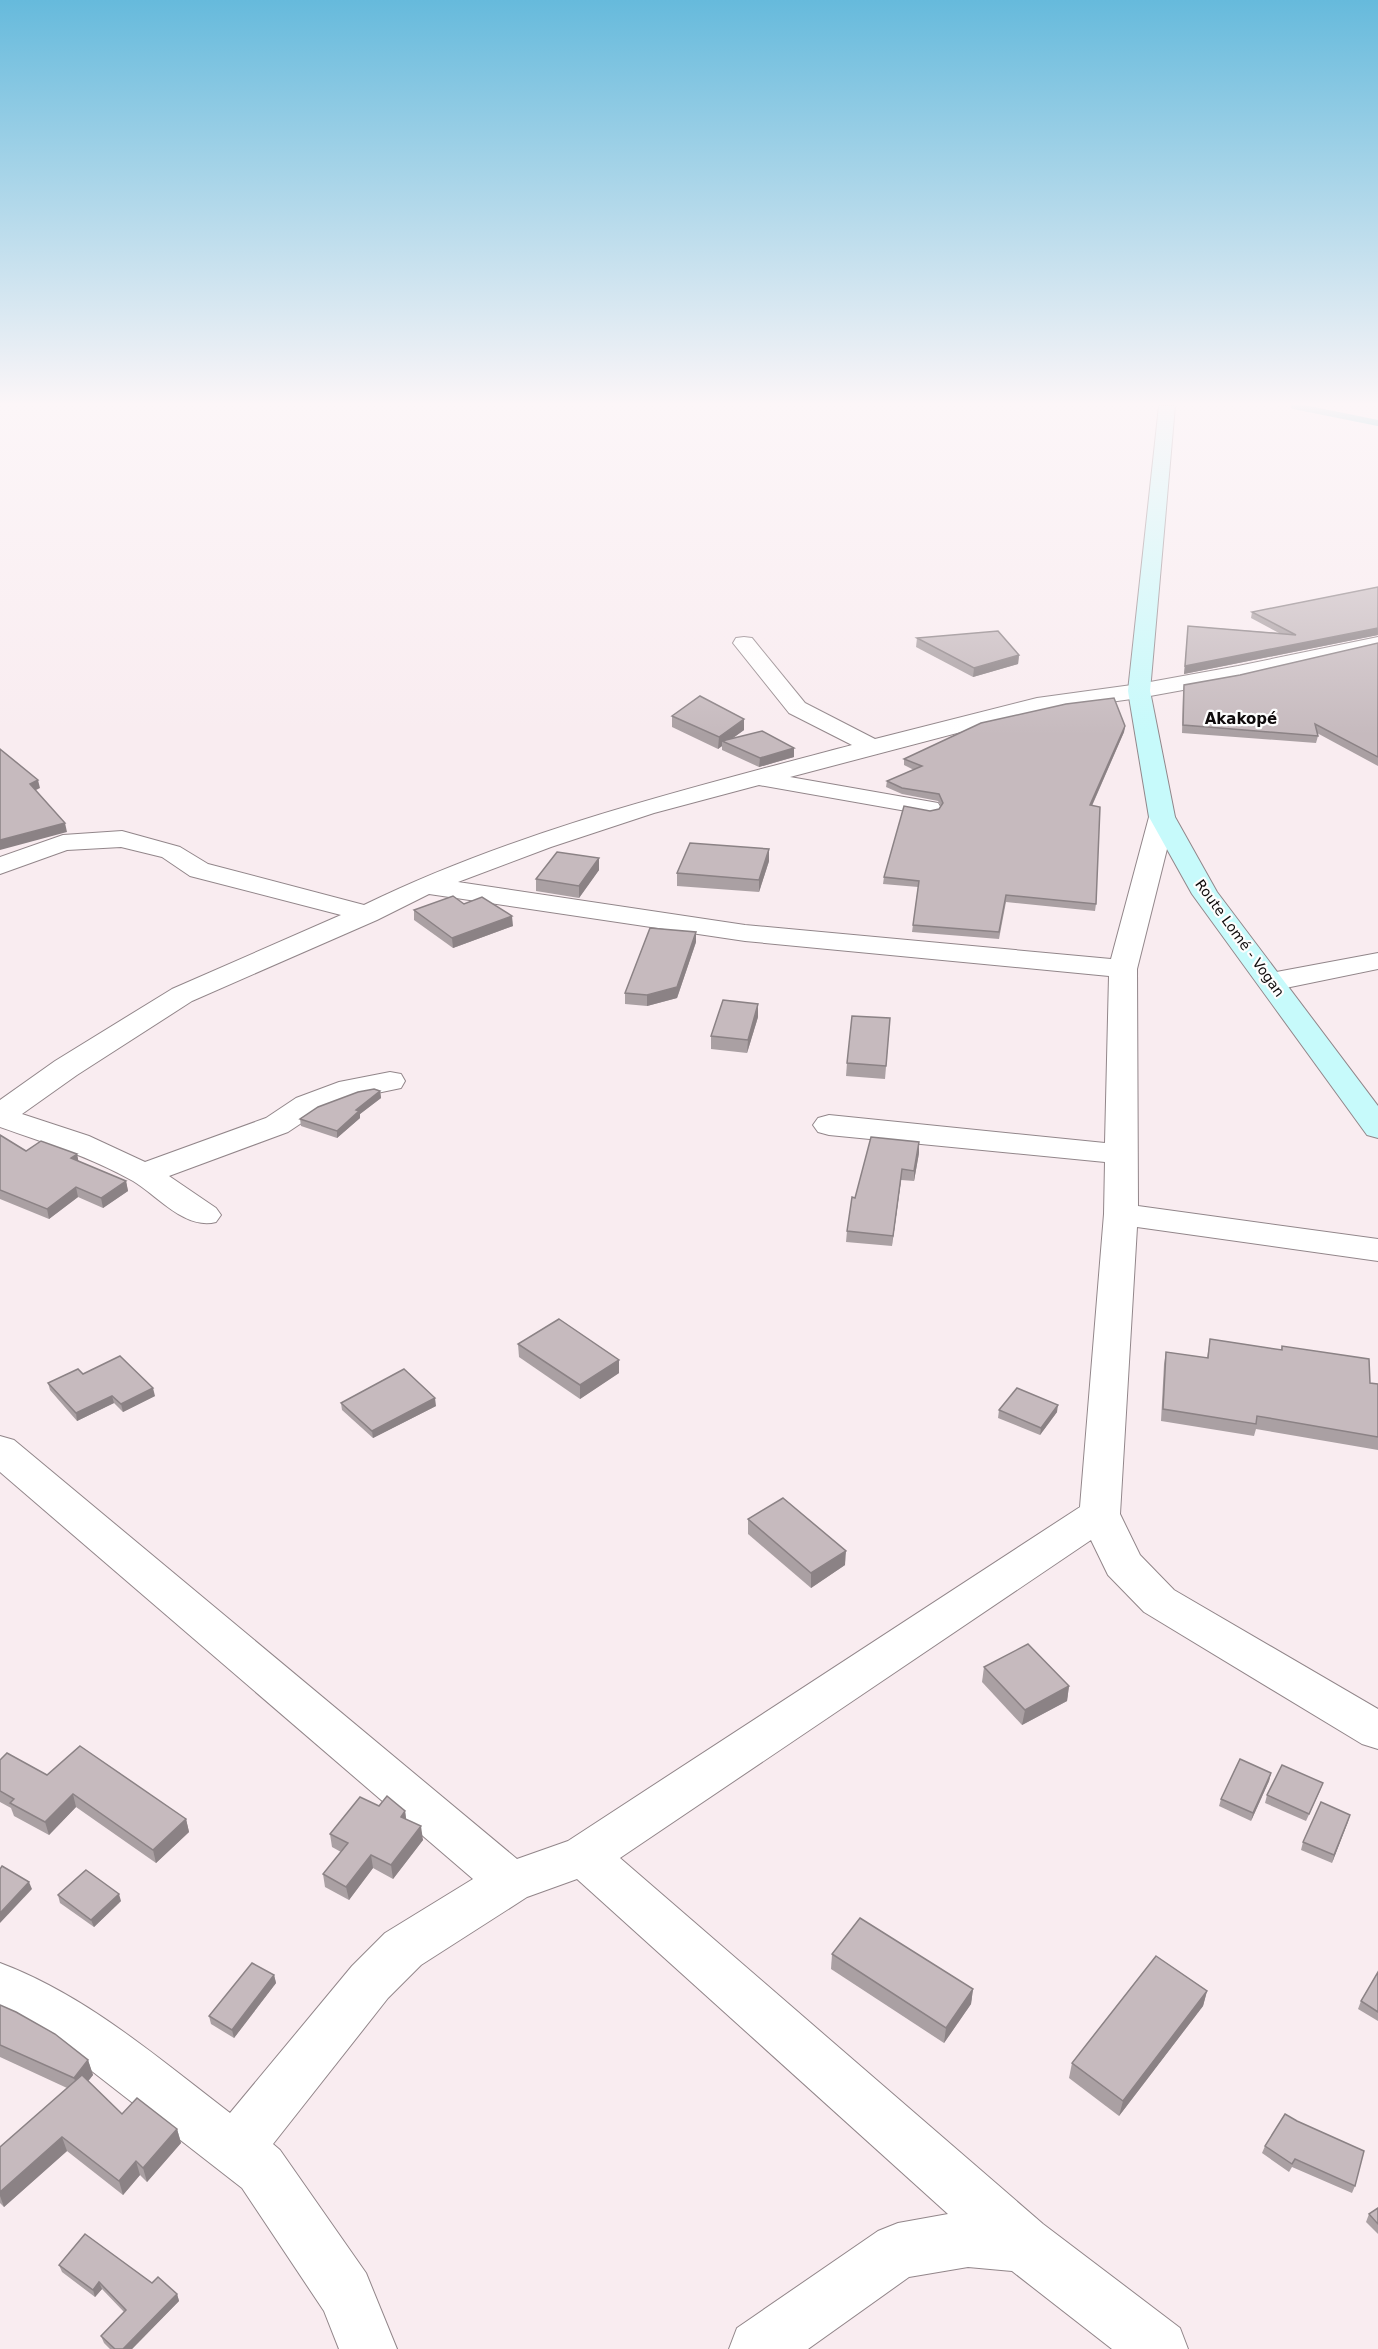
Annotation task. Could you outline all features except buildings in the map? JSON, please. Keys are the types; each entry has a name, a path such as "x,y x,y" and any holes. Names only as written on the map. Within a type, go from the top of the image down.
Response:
{"main road":[{"name":"Route Lomé - Vogan","path":"1156,516 1139,691 1162,817 1205,894 1378,1128"}],"street":[{"path":"744,643 797,708 873,747"},
{"path":"0,1116 66,1068 182,994 367,914 426,885 542,842 634,812 1037,705 1238,674 1378,643"},
{"path":"757,778 929,808"},
{"path":"1162,817 1123,969 1121,1214 1100,1514 1123,1564 1159,1601 1378,1731"},
{"path":"0,866 63,843 122,839 171,852 199,870 367,914"},
{"path":"426,885 745,933 1123,969"},
{"path":"1271,982 1378,961"},
{"path":"144,1174 277,1125 307,1105 350,1089 390,1081"},
{"path":"0,1116 78,1143 144,1174 204,1215"},
{"path":"829,1125 1121,1154"},
{"path":"1121,1214 1378,1250"},
{"path":"0,1450 510,1882"},
{"path":"235,2149 289,2085 369,1982 403,1948 510,1882 584,1856 1100,1514"},
{"path":"584,1856 1023,2244 1159,2349"},
{"path":"0,1986 79,2030 261,2169 346,2293 368,2349"},
{"path":"758,2349 898,2251 969,2239 1023,2244"}],"district":[{"name":"Akakopé","path":"1241,719"}]}
